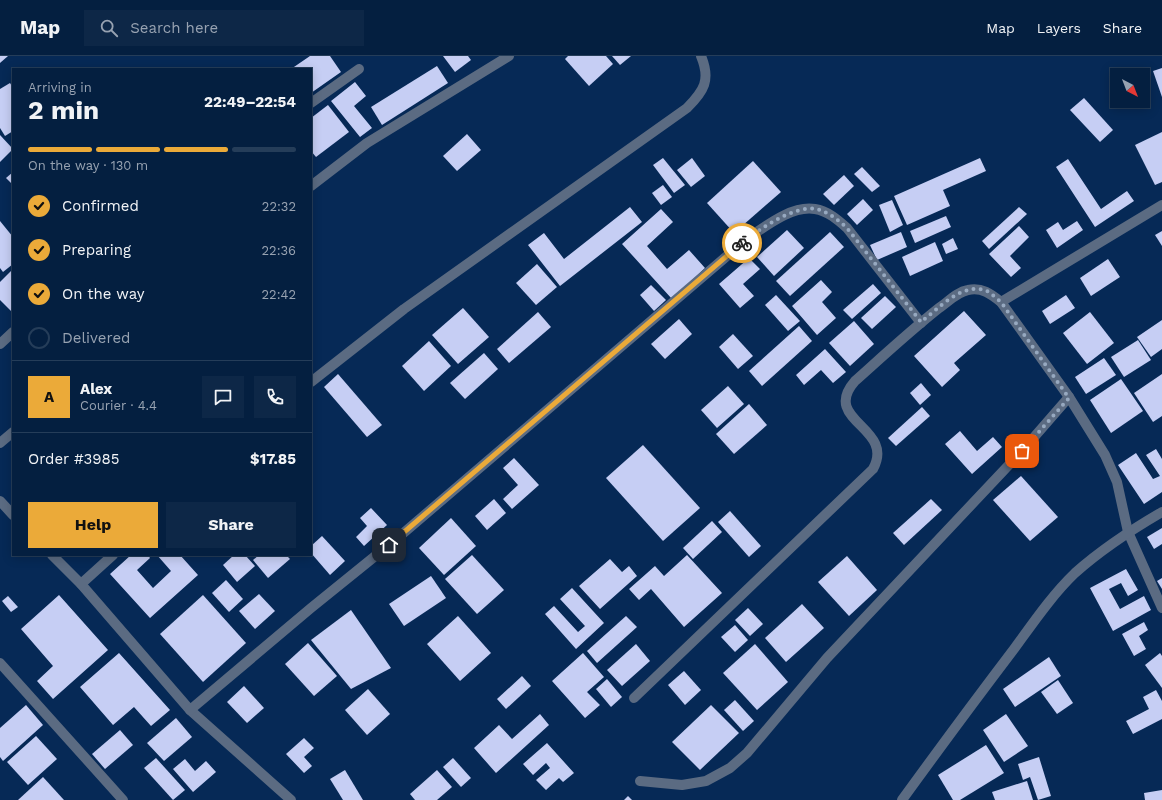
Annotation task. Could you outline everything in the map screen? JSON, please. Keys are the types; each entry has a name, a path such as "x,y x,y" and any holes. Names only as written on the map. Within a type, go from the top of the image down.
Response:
{"street":[{"path":"312,185 367,143 509,56"},
{"path":"312,381 404,309 687,108 699,96 705,84 707,71 701,56"},
{"path":"312,102 359,68"},
{"path":"1001,302 1162,205"},
{"path":"190,710 311,608 400,536 748,238 774,221 799,210 816,209 832,216 847,228 921,322"},
{"path":"634,698 873,469 878,460 878,449 872,438 846,407 844,398 847,390 855,381 921,322 956,295 966,290 976,289 988,292 1001,302 1069,398 1105,455 1117,482 1128,532 1162,608"},
{"path":"0,344 12,333"},
{"path":"640,781 682,785 706,781 730,768 747,753 827,658 1022,451 1069,398"},
{"path":"0,443 12,433"},
{"path":"0,501 12,514"},
{"path":"902,800 1049,602 1074,574 1098,553 1128,532 1162,512"},
{"path":"53,556 80,584 190,710 291,800"},
{"path":"80,584 112,556"},
{"path":"0,664 123,800"}],"building":[{"path":"0,56 8,56 0,63"},
{"path":"310,56 330,56 341,72 312,92 312,68 292,68"},
{"path":"443,56 468,56 471,60 455,72"},
{"path":"568,56 606,56 613,64 589,86 565,59"},
{"path":"612,56 631,56 620,65"},
{"path":"437,66 448,83 382,125 371,107"},
{"path":"1162,68 1162,97 1153,71"},
{"path":"355,82 366,96 354,106 372,128 360,137 331,101"},
{"path":"10,83 12,86 12,132 5,136 0,128 0,89"},
{"path":"1084,98 1113,130 1100,142 1070,110"},
{"path":"328,105 349,132 316,157 312,152 312,117"},
{"path":"1162,132 1162,182 1155,185 1135,145"},
{"path":"467,134 481,150 457,171 443,156"},
{"path":"0,135 12,148 12,150 0,162"},
{"path":"663,158 685,185 674,193 653,165"},
{"path":"692,158 705,176 691,187 677,170"},
{"path":"980,158 986,171 943,190 950,206 907,225 894,196"},
{"path":"1068,159 1101,209 1127,191 1134,201 1095,227 1056,167"},
{"path":"753,161 781,192 734,233 707,203"},
{"path":"862,167 880,186 872,192 854,174"},
{"path":"12,173 12,184 6,178"},
{"path":"844,175 854,186 834,205 823,194"},
{"path":"663,185 672,197 661,205 652,193"},
{"path":"863,199 873,210 857,225 847,214"},
{"path":"892,200 903,225 890,232 879,205"},
{"path":"630,207 642,222 560,286 528,245 544,233 564,259"},
{"path":"1019,207 1027,214 989,249 982,241"},
{"path":"661,209 673,222 647,246 667,269 689,250 705,268 672,299 622,244"},
{"path":"946,216 951,227 915,243 910,231"},
{"path":"0,221 12,236 12,265 3,272 0,268"},
{"path":"1077,221 1083,230 1057,248 1046,230 1058,222 1063,230"},
{"path":"1019,226 1029,237 1010,256 1021,268 1011,277 989,254"},
{"path":"787,230 804,248 774,276 757,257"},
{"path":"1162,231 1162,246 1155,235"},
{"path":"830,232 844,247 790,296 776,281"},
{"path":"901,232 907,247 877,260 870,245"},
{"path":"953,238 958,249 946,254 942,244"},
{"path":"935,242 943,261 910,276 902,257"},
{"path":"749,258 760,269 743,284 754,296 740,308 719,284"},
{"path":"1108,259 1120,277 1091,296 1080,278"},
{"path":"537,264 557,287 536,305 516,283"},
{"path":"12,270 11,311 0,300 0,282"},
{"path":"821,280 832,292 822,302 836,318 817,335 792,306"},
{"path":"873,284 881,293 852,319 843,310"},
{"path":"651,285 666,300 654,311 640,295"},
{"path":"776,295 800,321 788,331 765,305"},
{"path":"1066,295 1075,308 1050,324 1042,311"},
{"path":"885,296 896,307 872,329 861,318"},
{"path":"463,308 489,337 458,364 432,335"},
{"path":"964,311 986,335 954,363 960,370 942,387 914,356"},
{"path":"538,312 551,327 509,363 497,349"},
{"path":"1090,312 1114,343 1087,364 1063,333"},
{"path":"679,319 692,334 665,359 651,344"},
{"path":"1162,320 1162,349 1151,357 1137,337"},
{"path":"854,321 874,344 850,366 829,343"},
{"path":"799,326 812,341 762,386 749,371"},
{"path":"733,334 753,356 738,369 719,347"},
{"path":"1138,340 1151,360 1124,377 1111,357"},
{"path":"429,341 451,366 424,391 402,366"},
{"path":"825,349 846,372 833,383 821,370 804,385 796,375"},
{"path":"484,353 498,369 465,399 450,383"},
{"path":"1104,358 1116,375 1086,394 1075,377"},
{"path":"338,374 382,425 367,437 324,387"},
{"path":"1162,374 1162,416 1153,422 1134,393"},
{"path":"1121,379 1143,411 1111,433 1090,400"},
{"path":"921,383 931,395 920,405 910,393"},
{"path":"728,386 744,404 717,428 701,410"},
{"path":"749,404 767,425 734,454 716,434"},
{"path":"922,407 930,416 896,446 888,438"},
{"path":"960,431 977,451 993,437 1002,447 972,474 945,444"},
{"path":"643,445 700,508 663,541 606,478"},
{"path":"1156,449 1162,459 1162,492 1144,504 1118,465 1136,453 1153,479 1160,476 1146,455"},
{"path":"514,458 539,485 512,509 503,499 518,485 503,468"},
{"path":"1021,476 1058,517 1030,541 993,500"},
{"path":"494,499 506,513 487,530 475,516"},
{"path":"931,499 942,510 904,545 893,533"},
{"path":"371,508 387,525 364,546 356,537 367,526 360,518"},
{"path":"730,511 761,546 749,557 718,522"},
{"path":"451,518 476,546 444,575 419,548"},
{"path":"712,521 722,532 693,559 683,548"},
{"path":"1162,528 1162,544 1154,549 1147,537"},
{"path":"322,536 345,561 330,575 312,554 312,545"},
{"path":"472,555 504,590 477,614 445,579"},
{"path":"687,555 722,593 684,627 651,589 639,600 629,589 655,566 664,576"},
{"path":"130,556 149,556 150,558 137,570 153,588 171,571 158,556 181,556 198,575 150,618 110,574"},
{"path":"233,556 246,556 255,566 237,582 223,565"},
{"path":"258,556 287,556 290,559 268,578 253,560"},
{"path":"847,556 877,590 849,616 818,582"},
{"path":"610,559 622,572 629,566 637,576 600,609 579,586"},
{"path":"1126,569 1138,590 1128,596 1121,583 1109,589 1120,609 1144,596 1151,610 1113,631 1090,588"},
{"path":"431,576 446,598 404,626 389,604"},
{"path":"1162,578 1162,589 1157,581"},
{"path":"226,580 243,599 229,612 212,593"},
{"path":"572,588 604,623 576,649 545,614 554,606 578,632 585,626 560,599"},
{"path":"259,594 275,611 255,629 239,611"},
{"path":"59,595 108,650 53,699 37,681 53,666 21,629"},
{"path":"203,595 246,643 203,682 160,634"},
{"path":"8,596 18,607 11,612 2,601"},
{"path":"802,604 824,628 786,662 765,638"},
{"path":"748,608 763,624 750,636 735,620"},
{"path":"351,610 391,668 351,689 311,640"},
{"path":"458,616 491,653 460,681 427,644"},
{"path":"626,616 637,627 597,663 587,651"},
{"path":"1144,622 1148,630 1139,636 1146,649 1134,656 1122,634"},
{"path":"735,625 748,640 735,652 721,637"},
{"path":"308,643 337,676 314,696 285,664"},
{"path":"636,644 650,661 622,686 607,670"},
{"path":"755,644 788,682 757,710 723,673"},
{"path":"119,653 170,710 151,726 134,707 113,725 80,687"},
{"path":"583,653 604,677 587,692 600,705 585,718 552,681"},
{"path":"1160,653 1162,656 1162,688 1145,665"},
{"path":"1049,657 1061,676 1015,707 1003,689"},
{"path":"684,671 701,690 685,705 668,685"},
{"path":"522,676 531,686 506,709 497,699"},
{"path":"607,679 622,697 611,707 596,689"},
{"path":"1058,680 1073,703 1057,714 1041,692"},
{"path":"244,686 264,708 247,723 227,702"},
{"path":"368,689 390,714 367,735 345,710"},
{"path":"1156,690 1162,701 1162,719 1133,734 1126,721 1149,709 1143,697"},
{"path":"735,700 754,721 743,731 724,710"},
{"path":"26,705 43,725 3,761 0,757 0,728"},
{"path":"711,705 739,733 700,770 672,742"},
{"path":"540,714 549,725 496,773 474,748 499,725 512,739"},
{"path":"1006,714 1028,746 1004,762 983,730"},
{"path":"176,718 192,737 164,761 147,743"},
{"path":"120,730 133,745 105,769 92,754"},
{"path":"36,736 57,759 28,785 7,762"},
{"path":"304,738 314,748 304,757 312,766 304,773 286,754"},
{"path":"547,743 574,773 563,782 559,778 546,790 536,780 550,768 546,763 533,775 523,764"},
{"path":"986,745 1004,773 960,800 953,800 938,775"},
{"path":"1039,757 1051,796 1038,800 1030,777 1023,780 1018,764"},
{"path":"156,758 185,790 173,800 144,768"},
{"path":"453,758 471,778 461,787 443,767"},
{"path":"185,759 195,771 206,761 216,772 193,792 173,769"},
{"path":"345,770 363,800 343,800 330,779"},
{"path":"437,770 452,787 437,800 415,800 410,794"},
{"path":"43,777 64,800 18,800"},
{"path":"1027,781 1033,800 995,800 992,792"},
{"path":"1162,790 1162,800 1145,800 1144,793"},
{"path":"628,796 632,800 624,800"}],"way so far":[{"path":"742,243 774,221 799,210 816,209 832,216 847,228 921,322 956,295 966,290 976,289 988,292 1001,302 1069,398 1022,451"}],"route":[{"path":"389,545 742,243"}]}
